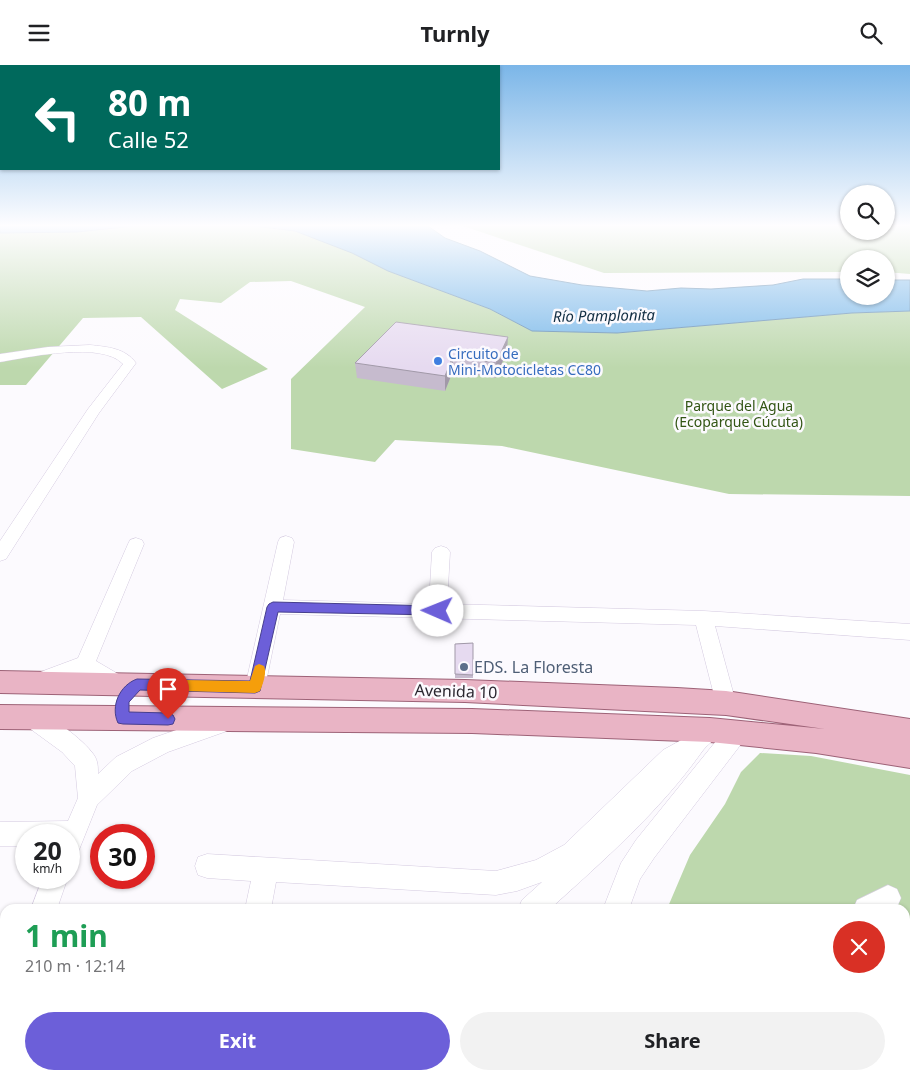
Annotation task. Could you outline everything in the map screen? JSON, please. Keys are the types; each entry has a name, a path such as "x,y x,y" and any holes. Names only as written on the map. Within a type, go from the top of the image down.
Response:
{"main road":[{"name":"Avenida 10","path":"0,682 35,682 86,674 128,684 539,693 726,703 910,731"},
{"path":"75,718 87,700 89,691 86,674"},
{"path":"123,718 121,710 123,701 129,692 128,684"},
{"name":"Avenida 10","path":"0,717 472,721 651,728 701,737 737,732 816,740 910,755"}],"street":[{"path":"0,358 49,350 78,349 124,356 130,363 88,419 0,555"},
{"path":"255,687 286,542"},
{"path":"86,674 136,544"},
{"path":"438,611 441,552"},
{"path":"273,607 704,618 910,632"},
{"path":"704,618 726,703"},
{"path":"32,718 70,745 86,762 89,797"},
{"path":"78,824 89,797 124,764 161,745 197,731 234,720"},
{"path":"651,728 666,740 670,748 671,757"},
{"path":"618,904 630,872 645,849 737,732"},
{"path":"207,865 496,883 514,881 554,866 573,854 671,757 701,737"},
{"path":"537,904 577,869 648,801 681,767 701,737"},
{"path":"0,834 15,835"},
{"path":"259,904 266,869"},
{"path":"46,904 52,889"},
{"path":"876,904 888,898"}],"green space":[{"name":"Parque del Agua (Ecoparque Cúcuta)","path":"0,273 394,273 490,309 532,331 617,333 852,313 910,311 910,496 729,494 502,446 395,440 375,462 291,449 291,379 365,307 291,281 250,282 221,303 180,299 175,310 268,369 222,389 141,317 83,318 26,385 0,385"},
{"path":"760,753 811,756 910,775 910,904 669,904 690,855 725,804 741,772"}],"water":[{"name":"Río Pamplonita","path":"394,273 525,273 530,276 582,285 647,291 773,285 803,279 840,279 840,305 895,305 895,280 910,280 910,311 852,313 617,333 532,331 490,309"}],"building":[{"path":"396,322 508,337 496,363 453,356 445,376 355,363"},
{"name":"EDS. La Floresta","path":"473,643 473,675 455,674 455,644"}],"slow traffic":[{"path":"183,686 255,687 259,669"}],"place":[{"name":"Circuito de Mini-Motocicletas CC80","path":"438,361"},
{"name":"EDS. La Floresta","path":"464,667"}],"route":[{"path":"168,719 123,718 121,710 123,701 137,685 255,687 273,607 438,611"}]}
